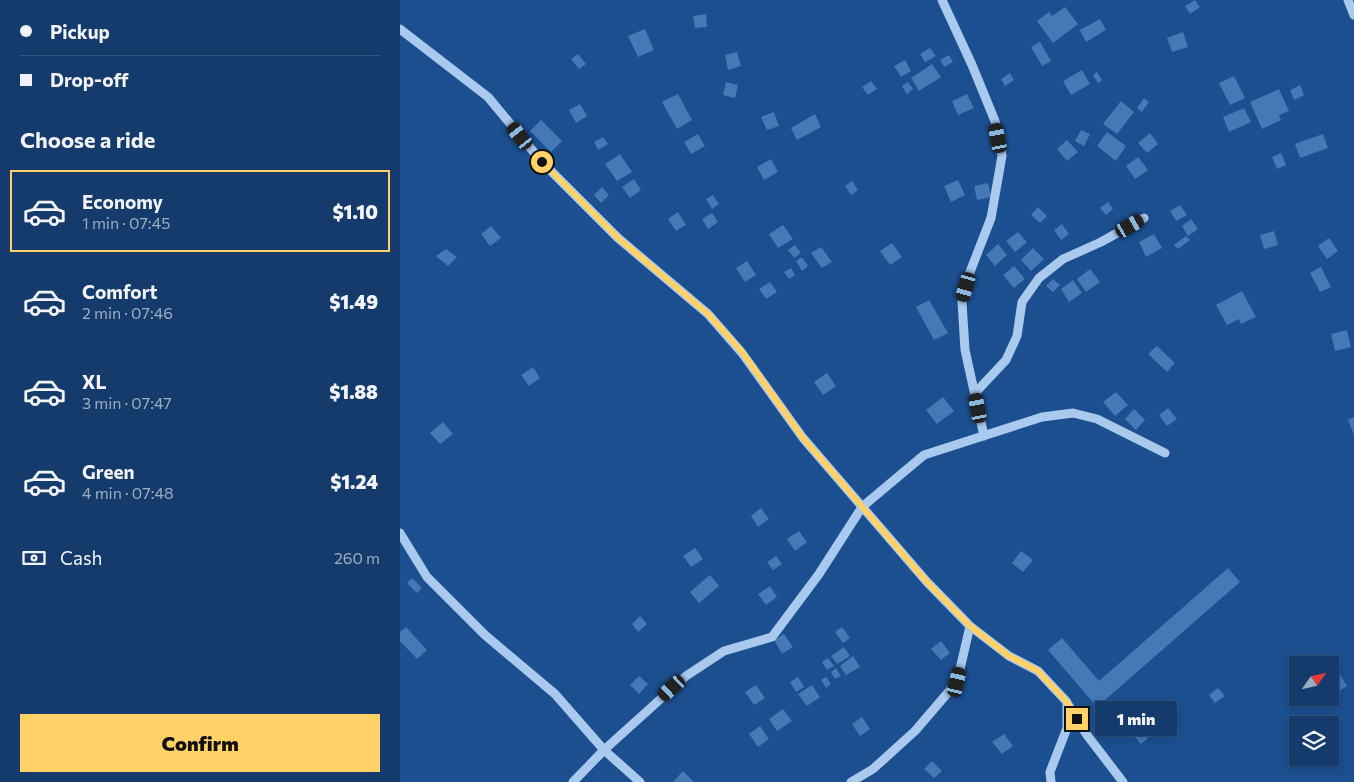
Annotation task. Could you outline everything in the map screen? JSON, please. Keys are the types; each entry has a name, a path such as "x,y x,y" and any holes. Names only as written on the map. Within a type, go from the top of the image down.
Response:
{"street":[{"path":"942,0 995,120 1002,156 991,218 970,272 962,302 965,350 984,436"},
{"path":"1348,0 1354,15"},
{"path":"400,29 488,97 542,162 611,232 708,314 742,352 803,438 927,582 970,626 1009,656 1038,671 1067,702 1087,735 1123,782"},
{"path":"975,393 1006,360 1017,336 1022,302 1039,278 1063,259 1101,242 1144,218"},
{"path":"573,782 604,750 686,676 724,651 772,636 819,574 862,507 924,455 1042,417 1073,414 1097,419 1165,453"},
{"path":"400,533 427,577 485,634 555,694 604,750 640,782"},
{"path":"851,782 873,769 915,731 957,682 970,626"},
{"path":"1051,782 1050,772 1067,728 1067,702"}],"building":[{"path":"1195,0 1200,7 1190,14 1185,6"},
{"path":"1065,7 1078,24 1053,43 1037,21 1049,12 1052,16"},
{"path":"706,14 707,27 695,28 693,16"},
{"path":"1100,19 1106,30 1086,42 1080,30"},
{"path":"645,29 654,50 638,57 628,36"},
{"path":"1183,32 1188,47 1172,52 1167,38"},
{"path":"1040,42 1051,61 1042,66 1031,47"},
{"path":"930,48 936,56 925,62 920,54"},
{"path":"737,52 741,66 728,70 725,55"},
{"path":"578,54 586,64 579,69 571,59"},
{"path":"949,55 953,62 944,67 940,60"},
{"path":"905,60 911,71 901,77 894,66"},
{"path":"932,64 941,77 919,91 911,78"},
{"path":"1082,70 1090,84 1071,95 1063,81"},
{"path":"1097,72 1102,80 1098,83 1093,75"},
{"path":"1010,73 1014,80 1005,86 1001,79"},
{"path":"1234,76 1245,98 1230,105 1219,83"},
{"path":"871,81 877,89 868,95 862,87"},
{"path":"726,82 738,85 735,98 723,95"},
{"path":"908,82 913,89 907,94 902,86"},
{"path":"1300,85 1304,95 1294,100 1290,90"},
{"path":"1279,89 1289,111 1279,115 1281,120 1262,129 1250,102"},
{"path":"678,94 692,120 677,129 662,102"},
{"path":"967,94 974,108 958,115 952,101"},
{"path":"1144,98 1149,102 1142,112 1137,108"},
{"path":"1121,101 1134,112 1117,134 1103,124"},
{"path":"580,104 587,116 576,123 569,110"},
{"path":"1244,108 1251,122 1229,132 1223,117"},
{"path":"774,112 779,126 767,130 761,117"},
{"path":"815,114 821,127 797,140 791,128"},
{"path":"541,120 562,141 551,152 530,131"},
{"path":"1081,130 1090,134 1084,146 1075,141"},
{"path":"1107,132 1126,146 1116,161 1097,146"},
{"path":"1150,133 1158,144 1147,153 1138,143"},
{"path":"698,134 705,146 691,154 684,142"},
{"path":"1323,134 1328,148 1300,158 1295,144"},
{"path":"603,137 608,144 598,150 594,142"},
{"path":"1067,140 1078,152 1067,161 1057,149"},
{"path":"1281,153 1286,165 1277,169 1272,157"},
{"path":"620,154 632,172 617,181 605,164"},
{"path":"1138,157 1148,170 1135,179 1126,166"},
{"path":"771,159 778,172 764,180 757,167"},
{"path":"634,179 641,190 630,198 622,187"},
{"path":"958,180 965,195 951,202 944,186"},
{"path":"852,181 858,190 851,195 845,186"},
{"path":"988,183 991,197 977,200 974,186"},
{"path":"602,187 609,195 601,203 594,195"},
{"path":"713,195 719,204 712,209 706,199"},
{"path":"1108,202 1113,209 1106,215 1100,208"},
{"path":"1180,205 1187,215 1176,221 1170,211"},
{"path":"1038,207 1047,216 1040,223 1031,215"},
{"path":"678,212 686,225 676,231 668,219"},
{"path":"712,213 718,222 708,229 702,219"},
{"path":"1191,219 1198,229 1188,236 1182,226"},
{"path":"1062,224 1069,234 1061,240 1054,230"},
{"path":"783,225 793,239 778,248 769,234"},
{"path":"491,226 501,238 490,246 481,234"},
{"path":"1274,231 1278,245 1264,249 1260,235"},
{"path":"1018,232 1027,242 1015,252 1006,241"},
{"path":"1154,234 1162,248 1146,257 1139,242"},
{"path":"1186,236 1190,240 1178,249 1174,245"},
{"path":"1329,238 1338,251 1327,259 1318,246"},
{"path":"892,243 902,257 890,265 880,251"},
{"path":"998,244 1007,255 995,266 986,255"},
{"path":"795,245 801,253 794,258 788,250"},
{"path":"821,247 832,262 822,268 811,253"},
{"path":"1033,248 1044,259 1031,271 1021,260"},
{"path":"446,249 457,257 448,266 436,256"},
{"path":"802,257 808,266 802,271 796,261"},
{"path":"747,261 756,275 745,282 736,268"},
{"path":"1014,266 1025,279 1014,288 1003,275"},
{"path":"1321,267 1331,287 1320,292 1310,273"},
{"path":"791,268 795,275 789,279 784,272"},
{"path":"1090,269 1100,282 1086,292 1077,279"},
{"path":"1053,279 1060,285 1053,292 1046,286"},
{"path":"1073,280 1082,293 1069,302 1061,289"},
{"path":"770,282 777,292 766,299 759,289"},
{"path":"1242,291 1256,317 1241,324 1239,319 1227,325 1216,305"},
{"path":"929,300 948,333 934,340 916,307"},
{"path":"1347,330 1351,347 1335,351 1331,334"},
{"path":"1157,346 1175,363 1167,372 1148,354"},
{"path":"533,367 540,378 529,386 521,375"},
{"path":"827,373 836,386 823,395 814,382"},
{"path":"1116,392 1128,405 1115,416 1103,402"},
{"path":"943,397 954,411 937,424 926,410"},
{"path":"1168,408 1177,419 1167,426 1159,415"},
{"path":"1134,409 1145,420 1136,430 1125,419"},
{"path":"1354,417 1354,435 1348,420"},
{"path":"443,422 453,434 440,444 430,433"},
{"path":"761,508 769,519 758,527 751,516"},
{"path":"799,531 807,542 795,551 787,539"},
{"path":"695,548 703,559 691,567 683,556"},
{"path":"1021,551 1033,560 1023,572 1012,563"},
{"path":"776,556 782,564 773,570 767,562"},
{"path":"1228,568 1240,582 1097,707 1048,650 1062,638 1099,681"},
{"path":"710,575 719,586 699,603 690,592"},
{"path":"412,578 422,588 417,593 407,583"},
{"path":"770,586 777,597 766,605 758,594"},
{"path":"640,616 647,624 638,632 632,624"},
{"path":"406,627 427,650 417,659 400,641 400,632"},
{"path":"842,627 850,638 843,643 835,632"},
{"path":"784,634 793,647 782,654 774,640"},
{"path":"941,641 950,653 941,660 931,649"},
{"path":"844,647 850,656 837,664 831,656"},
{"path":"853,656 860,667 846,675 840,666"},
{"path":"828,658 834,666 827,670 822,662"},
{"path":"836,668 841,676 835,679 831,672"},
{"path":"1339,673 1347,686 1339,691"},
{"path":"639,676 648,684 639,694 630,685"},
{"path":"798,677 804,687 796,692 790,682"},
{"path":"826,677 831,684 826,688 821,680"},
{"path":"756,685 765,698 754,705 745,692"},
{"path":"812,685 820,697 807,706 798,694"},
{"path":"1218,688 1225,696 1215,703 1209,695"},
{"path":"783,709 792,721 777,731 769,719"},
{"path":"862,717 870,729 860,736 852,724"},
{"path":"1142,723 1152,734 1141,744 1131,733"},
{"path":"760,726 769,739 758,747 749,734"},
{"path":"1004,734 1013,746 1002,754 992,742"},
{"path":"932,761 942,771 934,778 924,769"},
{"path":"683,771 694,782 673,782"}],"route":[{"path":"542,162 618,238 708,314 742,352 803,438 927,582 970,626 1009,656 1038,671 1067,702 1077,719"}]}
